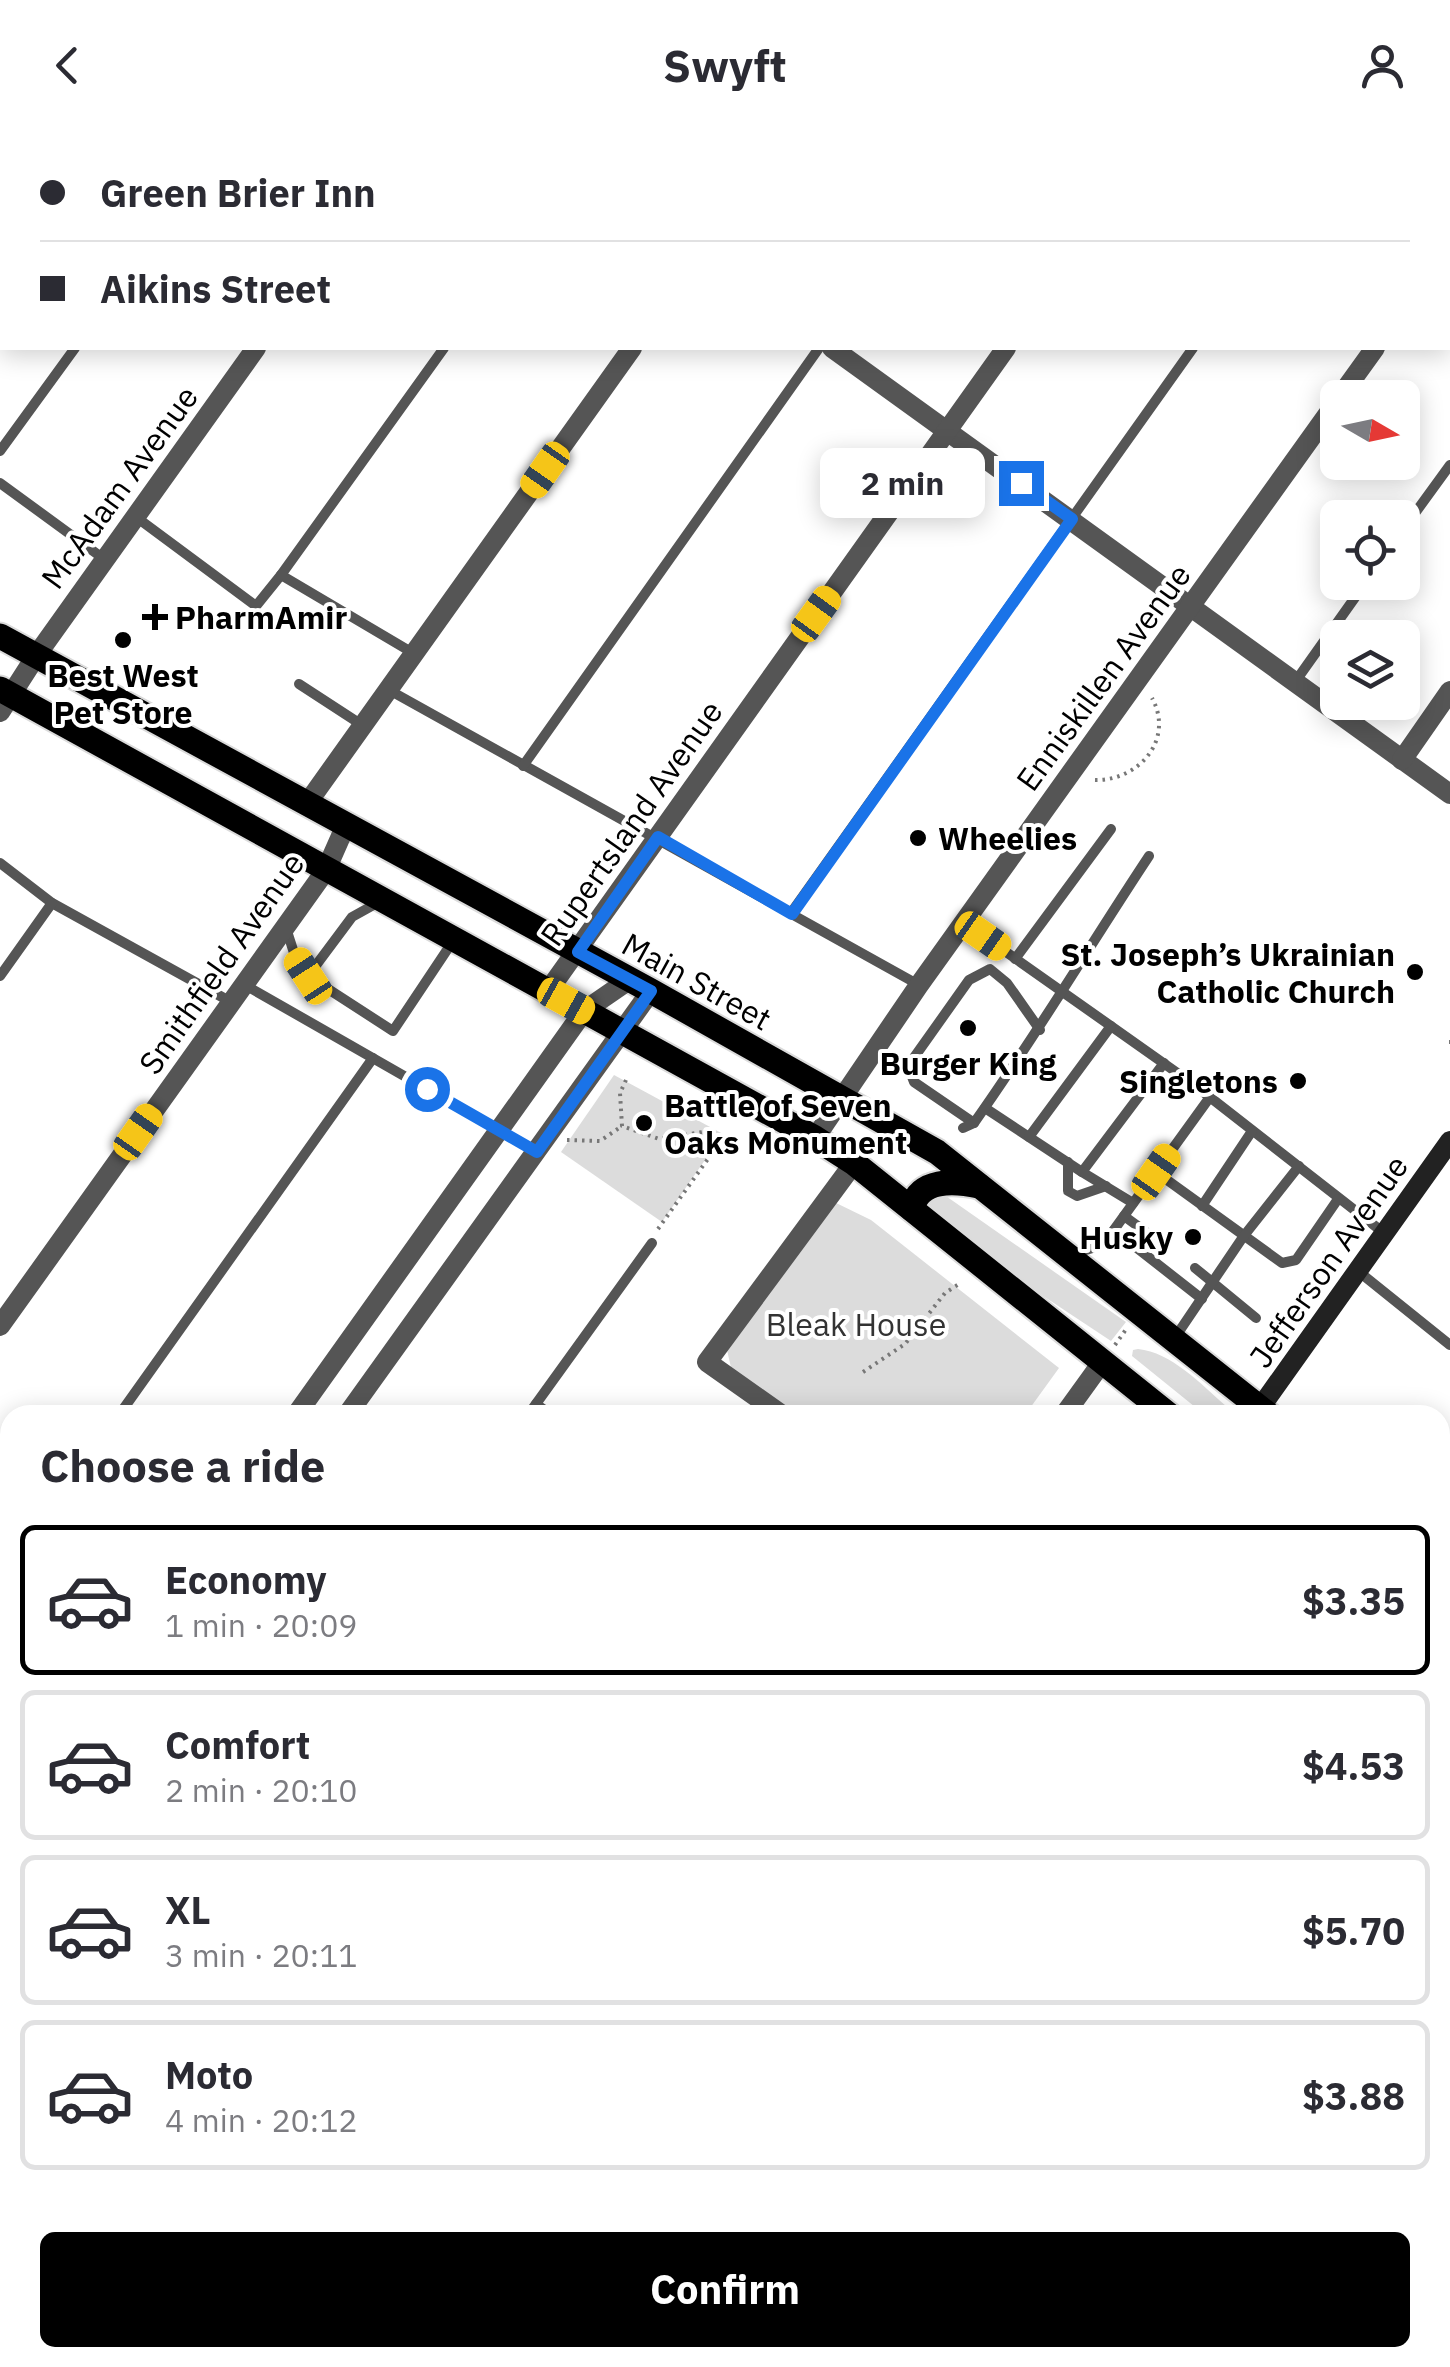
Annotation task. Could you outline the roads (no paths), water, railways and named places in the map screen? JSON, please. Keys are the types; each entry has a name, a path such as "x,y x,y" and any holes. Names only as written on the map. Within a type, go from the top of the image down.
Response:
{"main road":[{"name":"Main Street","path":"0,636 938,1152 1252,1405"},
{"path":"4,699 382,900 815,1138 854,1163 1158,1405"},
{"path":"912,1209 914,1199 928,1187 960,1182 979,1186"}],"street":[{"name":"McAdam Avenue","path":"4,699 255,350"},
{"name":"Smithfield Avenue","path":"306,805 631,350"},
{"path":"835,350 1450,794"},
{"name":"Rupertsland Avenue","path":"548,991 1005,350"},
{"name":"Enniskillen Avenue","path":"1352,380 1374,350"},
{"name":"Enniskillen Avenue","path":"815,1138 919,985 1320,424"},
{"path":"1402,760 1450,691"},
{"name":"Smithfield Avenue","path":"0,1326 326,870 346,826"},
{"path":"303,1405 584,1011 640,986"},
{"path":"354,1405 622,1032 640,986"},
{"name":"Jefferson Avenue","path":"1267,1405 1450,1141"},
{"path":"768,1405 707,1362 854,1163"},
{"path":"1071,1405 1103,1360"}],"lane":[{"path":"0,451 74,350"},
{"path":"135,516 256,606 443,350"},
{"path":"523,766 818,350"},
{"path":"792,914 1192,350"},
{"path":"1420,507 1450,465"},
{"path":"0,483 104,559"},
{"path":"281,575 414,654"},
{"path":"1294,683 1353,600"},
{"path":"300,684 363,726"},
{"path":"389,690 919,985"},
{"path":"1015,958 1110,829"},
{"path":"962,1128 974,1123 1040,1030 1060,990 1149,856"},
{"path":"0,862 52,903 230,1002"},
{"path":"308,976 352,917 382,900"},
{"path":"0,976 52,903"},
{"path":"965,923 1210,1097 1384,1234"},
{"path":"285,926 295,956 308,976 393,1031 454,940"},
{"path":"974,1123 914,1082 908,1066 923,1044 969,980 990,969 1007,983 1040,1030"},
{"path":"244,984 537,1152"},
{"path":"1030,1137 1111,1026"},
{"path":"126,1405 373,1058"},
{"path":"1082,1172 1164,1064"},
{"path":"1066,1255 1103,1245 1210,1097"},
{"path":"985,1108 1133,1204"},
{"path":"1202,1206 1252,1131"},
{"path":"1068,1162 1068,1191 1077,1196 1106,1186"},
{"path":"1173,1340 1243,1238 1299,1166"},
{"path":"1156,1172 1282,1263 1296,1260 1338,1199"},
{"path":"1124,1216 1162,1243"},
{"path":"1114,1230 1202,1299"},
{"path":"536,1404 652,1242"},
{"path":"1195,1268 1256,1318"},
{"path":"1358,1270 1450,1346"}],"place":[{"name":"PharmAmir","path":"155,617"},
{"name":"Best West Pet Store","path":"123,640"},
{"name":"Wheelies","path":"918,838"},
{"name":"St. Joseph’s Ukrainian Catholic Church","path":"1415,972"},
{"name":"Burger King","path":"968,1028"},
{"name":"Singletons","path":"1298,1081"},
{"name":"Battle of Seven Oaks Monument","path":"644,1123"},
{"name":"Husky","path":"1193,1237"}],"park label":[{"name":"Bleak House","path":"856,1324"}]}
